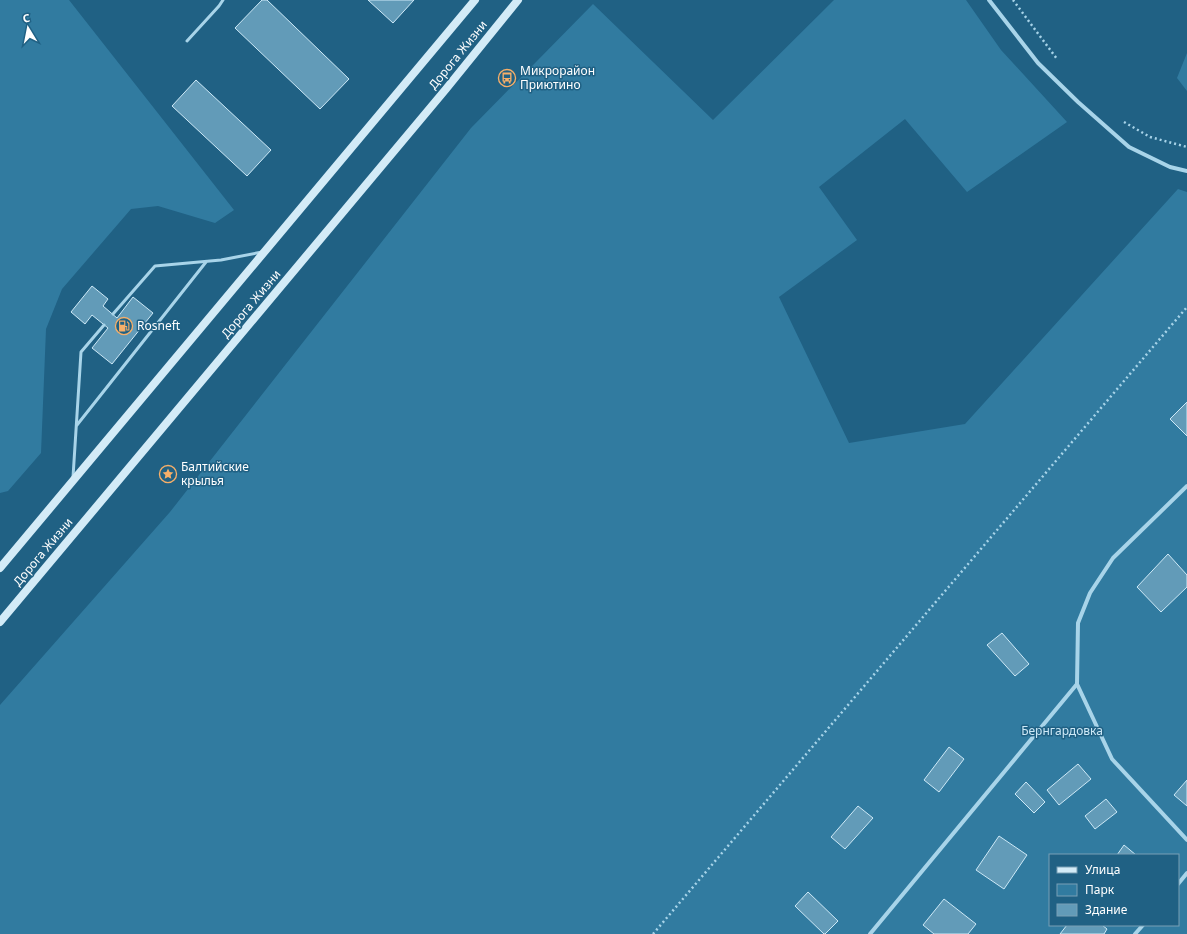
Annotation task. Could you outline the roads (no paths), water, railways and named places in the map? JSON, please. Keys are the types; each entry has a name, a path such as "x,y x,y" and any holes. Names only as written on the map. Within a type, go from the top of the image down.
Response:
{"main road":[{"name":"Дорога Жизни","path":"0,568 475,0"},
{"name":"Дорога Жизни","path":"0,622 446,89 518,0"}],"street":[{"path":"989,0 1038,63 1078,102 1129,147 1170,167 1187,171"},
{"path":"1187,486 1112,558 1090,593 1078,623 1077,684 1112,759 1187,840"},
{"path":"870,934 1077,684"},
{"path":"1179,883 1187,873"},
{"path":"1135,934 1142,926"}],"lane":[{"path":"187,40 223,0"},
{"path":"113,314 155,266 225,260 264,252"},
{"path":"77,426 206,262"},
{"path":"73,481 81,352 104,325"}],"place":[{"name":"Микрорайон Приютино","path":"507,78"},
{"name":"Rosneft","path":"124,326"},
{"name":"Балтийские крылья","path":"168,474"}],"park label":[{"name":"Бернгардовка","path":"1062,731"}]}
